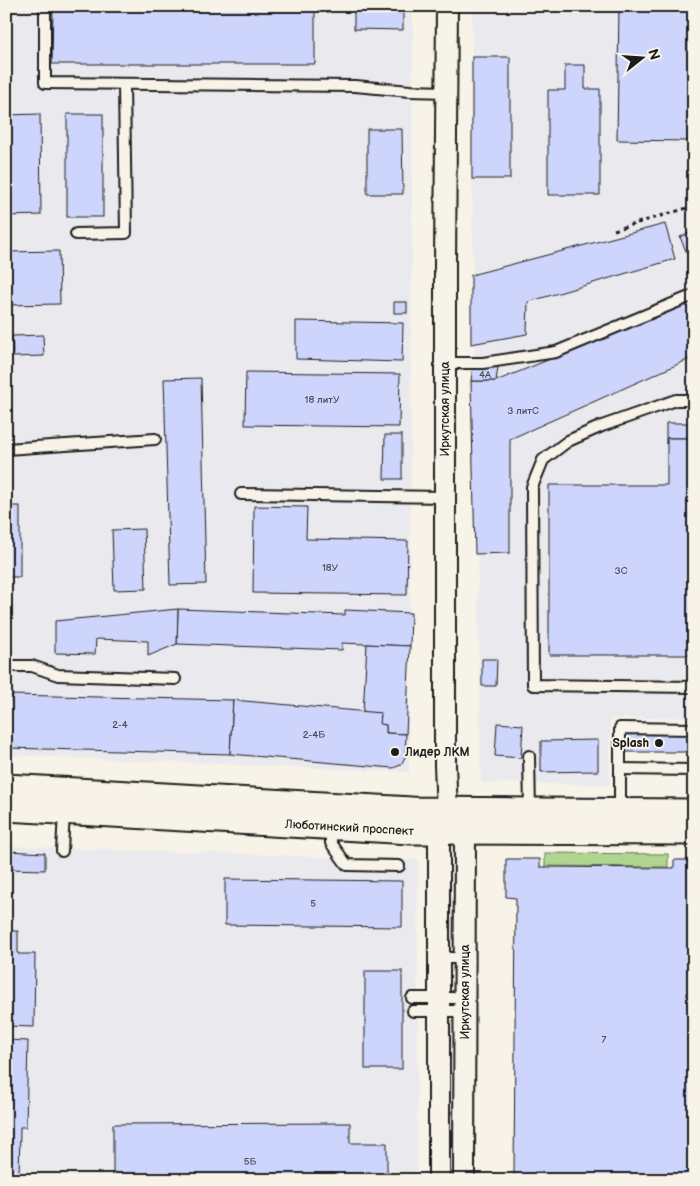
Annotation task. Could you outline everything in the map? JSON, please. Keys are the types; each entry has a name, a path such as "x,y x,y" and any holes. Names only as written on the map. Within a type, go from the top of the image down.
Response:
{"street":[{"name":"Иркутская улица","path":"447,6 444,790 439,1005 452,1043"},
{"name":"Люботинский проспект","path":"6,788 443,821 465,832 694,832"},
{"name":"Люботинский проспект","path":"6,808 331,826 443,821 530,811 694,812"},
{"name":"Иркутская улица","path":"464,1180 452,1146 452,1043 464,1005 465,832"},
{"name":"Иркутская улица","path":"439,1180 452,1146"}],"lane":[{"path":"45,6 45,83 355,86 447,92"},
{"path":"76,234 126,233 124,84"},
{"path":"446,363 483,363 556,352 694,295"},
{"path":"694,400 676,400 602,426 568,441 544,460 532,487 533,685 694,687"},
{"path":"6,449 155,439"},
{"path":"241,494 445,497"},
{"path":"6,666 32,666 58,676 175,679"},
{"path":"620,812 620,728 694,729"},
{"path":"529,756 530,811"},
{"path":"620,770 694,770"},
{"path":"62,851 64,811"},
{"path":"331,826 330,843 347,865 399,866"},
{"path":"439,958 464,958"},
{"path":"412,998 439,1005"},
{"path":"413,1011 439,1005 464,1005"}],"path":[{"path":"614,230 694,206"}],"shaded area":[{"path":"6,6 413,6 409,772 6,755"},
{"path":"472,6 694,6 694,717 610,719 610,785 481,783 472,184"},
{"path":"6,846 418,860 417,1180 6,1180"}],"green space":[{"path":"545,853 668,854 668,867 545,866"}],"building":[{"path":"6,6 8,6 8,51 6,51"},
{"path":"53,6 315,6 315,64 52,64"},
{"path":"354,6 403,6 403,30 354,29"},
{"path":"619,6 689,6 688,141 617,140"},
{"path":"472,57 510,57 510,179 472,179"},
{"path":"565,65 585,65 585,89 600,89 600,195 548,195 548,90 565,90"},
{"path":"40,114 41,215 6,216 6,115"},
{"path":"67,114 103,114 103,217 67,217"},
{"path":"367,129 402,129 403,194 367,194"},
{"path":"665,224 675,259 528,302 527,334 471,344 471,275"},
{"path":"694,231 694,270 680,237"},
{"path":"59,251 60,304 6,305 6,252"},
{"path":"694,301 694,357 510,439 510,553 475,554 471,381 496,381"},
{"path":"394,302 407,302 407,313 394,313"},
{"path":"296,321 403,323 402,362 296,359"},
{"path":"43,335 44,356 13,357 12,336"},
{"path":"473,366 498,367 496,381 471,381"},
{"path":"246,372 400,374 399,427 245,425"},
{"path":"201,378 206,584 170,585 164,379"},
{"path":"666,423 694,423 694,438 667,438 666,444"},
{"path":"385,435 402,435 402,479 384,479"},
{"path":"667,438 694,438 694,655 549,655 549,485 667,485"},
{"path":"6,506 20,506 20,577 6,577"},
{"path":"254,506 307,507 306,539 408,541 407,595 253,593"},
{"path":"144,529 146,589 114,590 112,530"},
{"path":"178,609 345,615 345,610 411,613 410,646 342,643 342,650 177,644"},
{"path":"178,609 177,644 148,656 148,641 96,639 95,654 55,653 55,621"},
{"path":"367,644 410,646 406,734 386,733 386,725 380,724 381,713 363,712"},
{"path":"482,659 497,659 496,686 482,686"},
{"path":"10,695 233,700 230,754 7,748"},
{"path":"233,700 381,713 380,724 386,725 386,733 406,734 405,757 401,765 393,768 230,754"},
{"path":"497,723 523,725 521,758 495,756"},
{"name":"Splash","path":"623,733 694,734 694,752 624,752"},
{"path":"598,740 598,771 541,772 541,741"},
{"path":"8,851 45,853 45,870 7,869"},
{"path":"506,859 540,859 540,867 674,868 674,860 694,860 694,1180 514,1180 516,898 506,897"},
{"path":"225,879 402,881 402,927 225,925"},
{"path":"6,931 18,931 18,954 35,954 34,1027 6,1026"},
{"path":"365,971 402,971 402,1069 365,1069"},
{"path":"6,1040 28,1041 26,1127 20,1127 19,1180 6,1180"},
{"path":"350,1123 350,1143 387,1143 387,1180 113,1180 113,1124"}],"place":[{"name":"Splash","path":"659,743"},
{"name":"Лидер ЛКМ","path":"395,752"}]}
